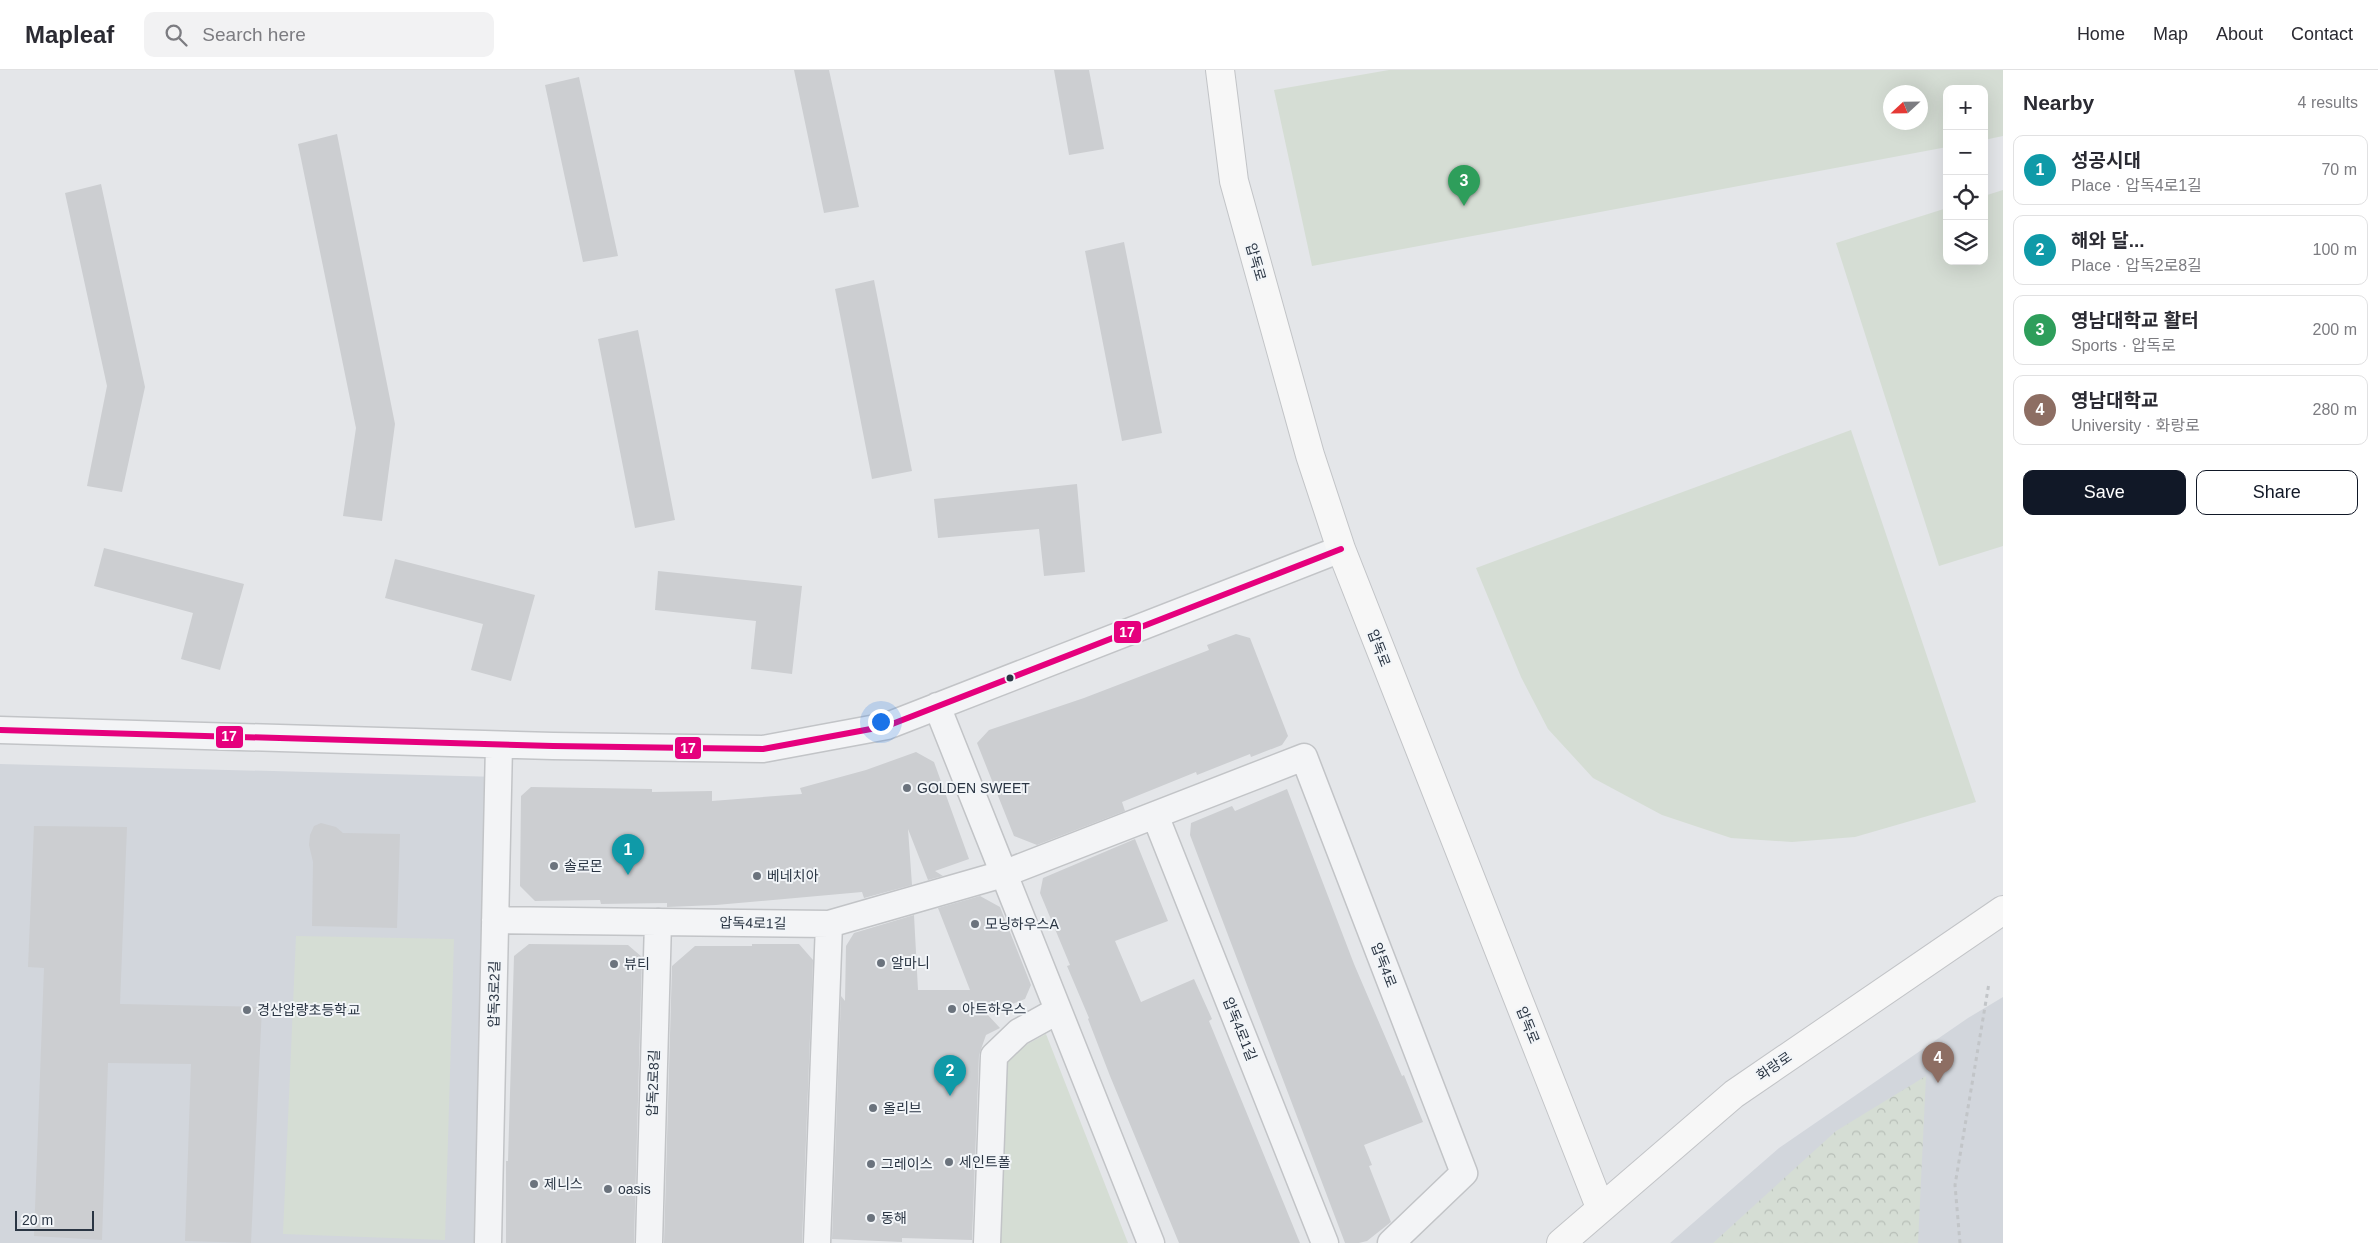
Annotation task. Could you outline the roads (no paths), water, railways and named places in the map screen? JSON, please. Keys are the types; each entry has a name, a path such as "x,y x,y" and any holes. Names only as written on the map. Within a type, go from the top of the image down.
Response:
{"street":[{"name":"압독로","path":"1220,70 1234,181 1310,455 1341,549 1600,1207"},
{"path":"0,730 499,745 763,749 887,726 1341,549"},
{"path":"938,706 1057,1011 1151,1243"},
{"name":"압독3로2길","path":"488,1243 499,745"},
{"name":"압독4로1길","path":"495,920 829,924 1003,874 1304,757"},
{"name":"압독4로","path":"1304,757 1464,1173 1390,1243"},
{"name":"압독4로1길","path":"1154,815 1325,1243"},
{"name":"화랑로","path":"1561,1243 1600,1207 1734,1094 2003,910"},
{"name":"압독2로8길","path":"648,1243 658,922"},
{"path":"818,1243 829,924"},
{"path":"987,1243 994,1056 1019,1032 1057,1011"}],"place":[{"name":"영남대학교 활터","path":"1464,206"},
{"name":"GOLDEN SWEET","path":"907,788"},
{"name":"솔로몬","path":"554,866"},
{"name":"성공시대","path":"628,875"},
{"name":"베네치아","path":"757,876"},
{"name":"모닝하우스A","path":"975,924"},
{"name":"알마니","path":"881,963"},
{"name":"뷰티","path":"614,964"},
{"name":"아트하우스","path":"952,1009"},
{"name":"경산압량초등학교","path":"247,1010"},
{"name":"영남대학교","path":"1938,1083"},
{"name":"해와 달...","path":"950,1096"},
{"name":"올리브","path":"873,1108"},
{"name":"세인트폴","path":"949,1162"},
{"name":"그레이스","path":"871,1164"},
{"name":"제니스","path":"534,1184"},
{"name":"oasis","path":"608,1189"},
{"name":"동해","path":"871,1218"}]}
